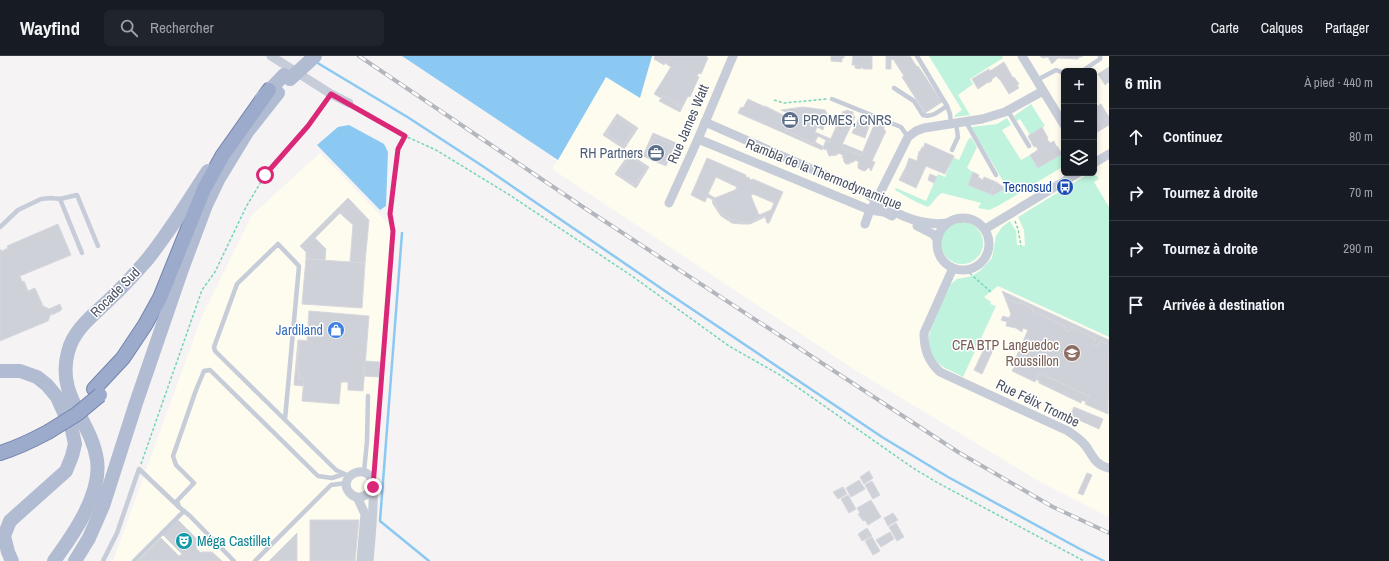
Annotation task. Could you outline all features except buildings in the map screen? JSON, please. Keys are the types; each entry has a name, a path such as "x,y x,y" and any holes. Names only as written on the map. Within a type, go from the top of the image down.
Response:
{"highway":[{"path":"97,392 123,358 145,325 160,298 208,182 223,155 269,90"},
{"path":"0,453 23,444 48,427 72,408 97,392 130,364 150,334 182,269"},
{"path":"0,443 30,431 48,427"}],"main road":[{"name":"Rocade Sud","path":"75,561 89,538 103,506 136,403 182,269 206,205 219,178 247,132 304,56"},
{"name":"Rocade Sud","path":"54,561 69,541 91,501 97,478 97,460 91,438 71,398 66,383 66,358 74,335 116,294 146,261 172,225 235,130 269,90 315,56"},
{"path":"0,371 20,371 37,377 47,385 57,396 72,430 74,444 72,456 66,471 10,521 4,536 12,561"},
{"path":"0,380 15,378 26,381 38,387 47,396 55,408 65,437 64,452 59,465 7,514 0,526"}],"street":[{"path":"271,56 331,94 349,103"},
{"name":"Rue James Watt","path":"669,204 733,56"},
{"path":"1022,56 1061,120"},
{"path":"865,224 870,210 908,137 924,128 982,119 1008,111 1043,91"},
{"name":"Rambla de la Thermodynamique","path":"705,122 866,193 886,208 926,224 936,225 947,223"},
{"name":"Rambla de la Thermodynamique","path":"698,139 870,210 884,212 925,229 933,234 937,239"},
{"path":"1097,161 1109,154"},
{"path":"985,229 1073,176"},
{"path":"959,218 967,218 980,224 985,229 990,240 988,254 984,261 973,269 963,270 953,268 942,259 937,248 937,239 947,223 959,218"},
{"name":"Rue Félix Trombe","path":"953,268 924,333 924,344 932,365 940,372 1068,431 1079,438 1097,463 1109,468"},
{"path":"361,561 365,514 357,498 347,489 346,478 356,472 364,472 369,475 373,484 373,511 369,561"},
{"path":"357,498 369,494 373,484"}],"lane":[{"path":"917,56 947,106 954,124 958,137 952,150"},
{"path":"1086,68 1100,59 1100,56"},
{"path":"1037,80 1056,70 1061,72"},
{"path":"894,88 914,101 923,115 933,115 947,106"},
{"path":"832,99 901,127 908,137"},
{"path":"1008,111 1029,146"},
{"path":"966,122 996,175"},
{"path":"0,227 18,210 40,199 60,199 77,195 98,246"},
{"path":"60,199 82,253"},
{"path":"285,419 299,266 278,244 237,284 214,346 215,351 336,470 346,478"},
{"path":"179,507 177,501 194,482 176,465 173,456 204,371 210,370 273,430 318,476 346,478"},
{"path":"364,472 367,441 368,396"},
{"path":"103,561 117,533 139,469 234,561"},
{"path":"255,561 331,485 346,478"},
{"path":"134,561 184,511"}],"path":[{"path":"139,469 202,290 215,272 246,208 265,175 308,126 331,94"},
{"path":"774,100 784,103 832,99"},
{"path":"349,103 405,136 436,150 515,198 632,276 729,346 780,375 913,468 938,483 1084,561"},
{"path":"373,484 393,231 390,214 398,149 405,136"},
{"path":"1011,214 1018,229 1021,246"},
{"path":"966,270 991,292"}],"shaded area":[{"path":"652,56 1109,56 1109,517 1042,483 855,370 552,169 606,77"},
{"path":"320,153 395,230 371,561 113,561 202,316 252,215"}],"green space":[{"path":"929,56 1002,56 1003,58 970,79 973,84 958,95 970,115 954,117 962,110"},
{"path":"1031,104 1045,126 1030,135 1020,119 1017,121 1014,116"},
{"path":"1007,118 1011,125 1002,130 1021,160 1030,155 1038,168 1061,155 1061,168 989,210 978,208 981,203 942,193 928,207 895,190 896,188 926,201 938,174 945,177 953,157 959,160 968,140 971,137 977,147 967,168 973,172 968,185 993,195 1004,189 1003,181 971,127 997,124"},
{"path":"1085,176 1097,176 1099,179 1094,182 1109,207 1109,337 998,286 984,297 991,302 990,304 996,306 963,377 938,363 932,356 929,348 929,339 934,320 951,284 957,279 972,276 981,270 992,258 996,236 1002,227 1010,221 1016,231 1017,245 1025,246 1024,230 1018,217"},
{"path":"962,222 977,228 983,243 977,258 962,264 947,258 941,243 947,228"}],"water":[{"path":"402,56 652,56 640,98 606,77 558,160"},
{"path":"349,125 384,144 388,152 386,206 380,210 317,145 338,127"}],"waterway":[{"path":"316,62 409,118 484,167 882,437 948,477 1104,561"},
{"path":"402,233 380,521 429,561"}],"railway":[{"path":"359,56 586,209 958,452 1053,507 1109,533"}],"place":[{"name":"PROMES, CNRS","path":"790,120"},
{"name":"RH Partners","path":"656,153"},
{"name":"Tecnosud","path":"1065,187"},
{"name":"Jardiland","path":"336,330"},
{"name":"CFA BTP Languedoc Roussillon","path":"1072,353"},
{"name":"Méga Castillet","path":"184,541"}],"route":[{"path":"265,175 308,126 331,94 378,119 405,136 398,149 390,214 393,231 373,487"}]}
